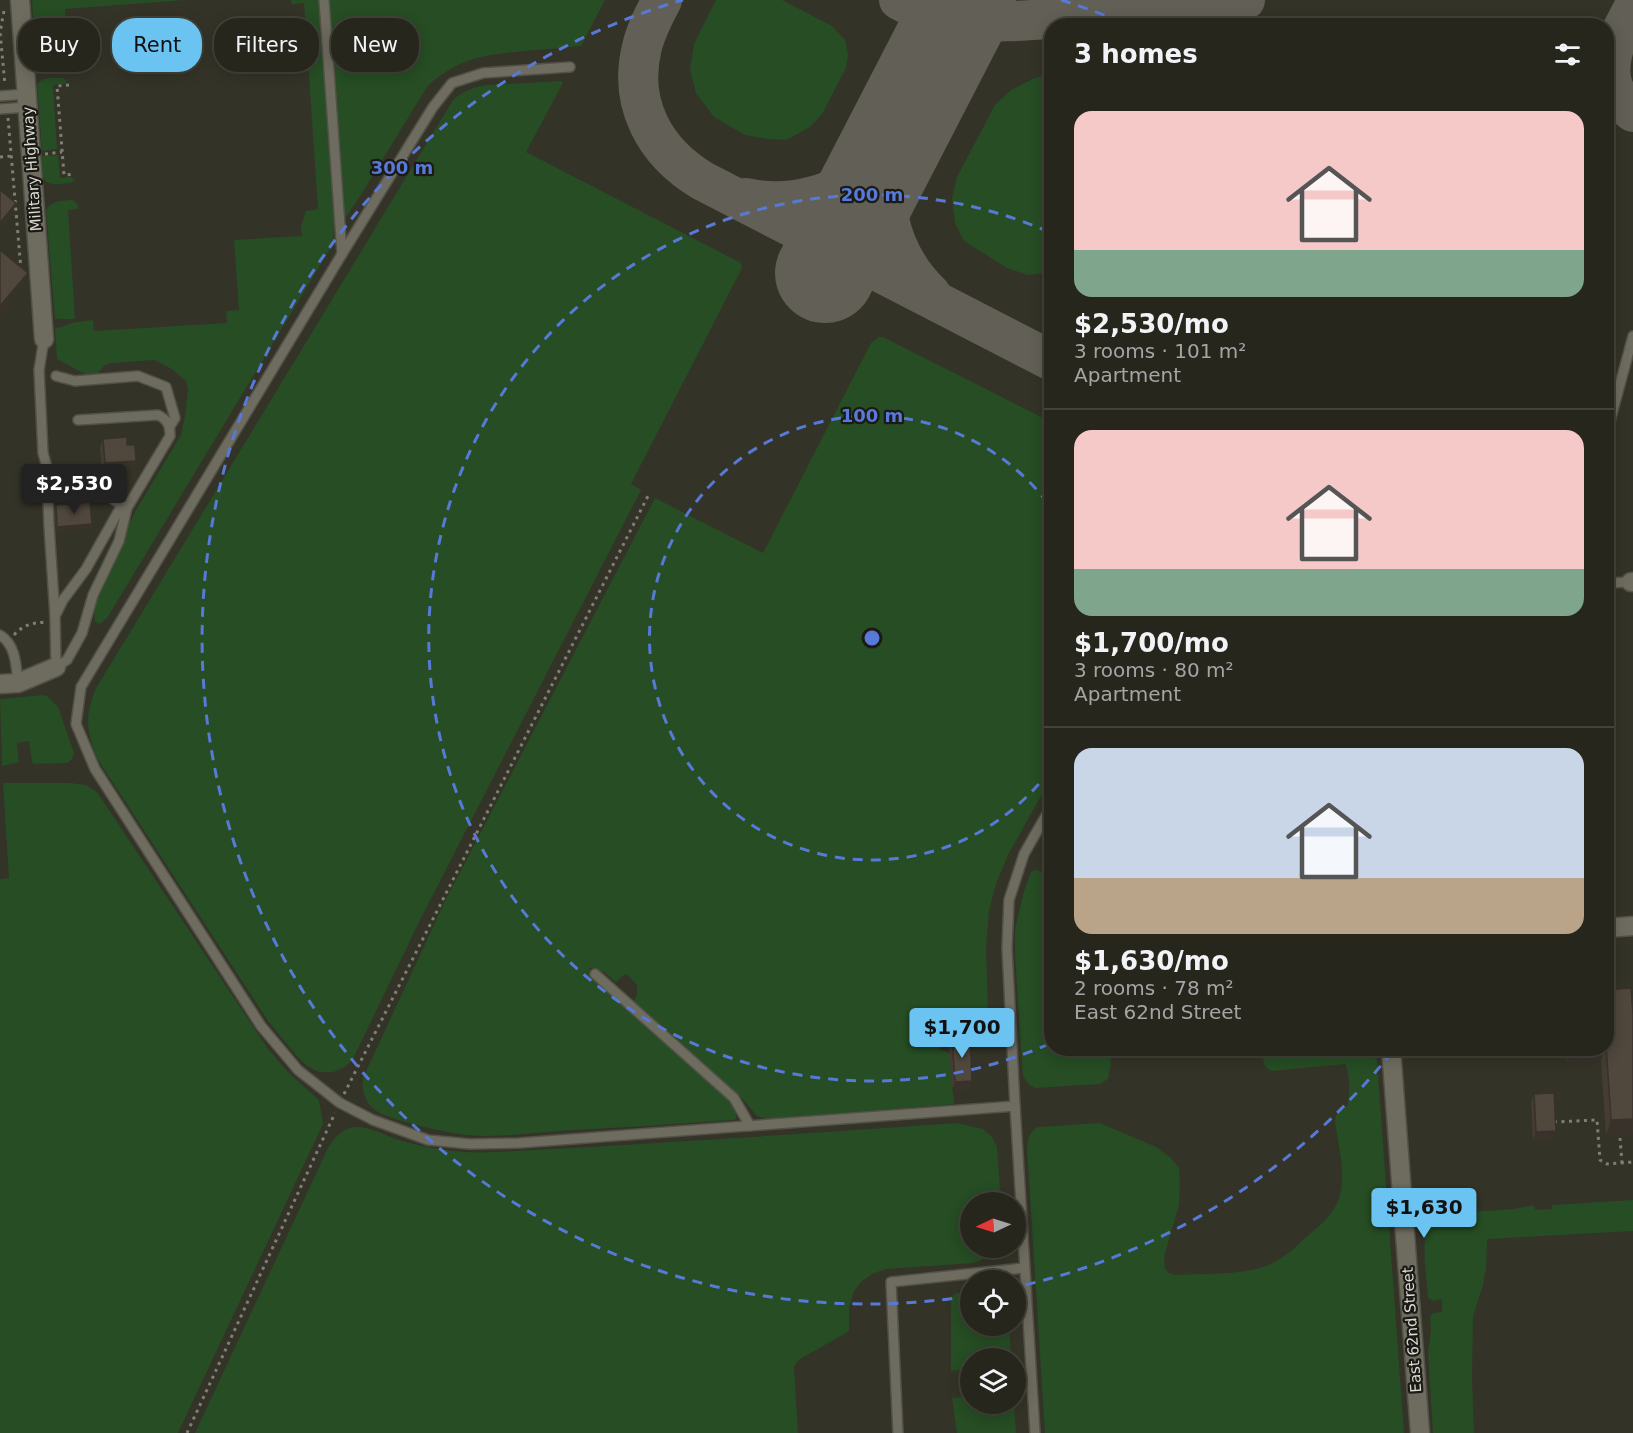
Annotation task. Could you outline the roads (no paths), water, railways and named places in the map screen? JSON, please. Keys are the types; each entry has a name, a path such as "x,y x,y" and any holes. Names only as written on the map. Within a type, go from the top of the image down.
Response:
{"street":[{"name":"Military Highway","path":"20,0 44,339"},
{"path":"9,683 56,667"},
{"path":"1614,927 1633,926"},
{"name":"East 62nd Street","path":"1392,1056 1420,1433"}],"lane":[{"path":"324,0 342,255"},
{"path":"570,67 483,73 452,83 433,107 81,687 76,724 95,769 261,1026 298,1070 340,1103 373,1120 428,1140 471,1144 519,1143 1015,1106"},
{"path":"3,96 28,100"},
{"path":"4,109 28,100"},
{"path":"1614,406 1633,336"},
{"path":"44,339 39,370 43,453 50,478 48,501 56,616 56,667"},
{"path":"56,376 75,381 138,376 166,387 175,418 170,426 170,436 165,447 86,569 63,600 56,616"},
{"path":"78,420 158,416 165,418 170,426"},
{"path":"71,491 92,486 125,506"},
{"path":"56,667 67,660 82,633 93,595 119,541 125,506"},
{"path":"1614,583 1632,582"},
{"path":"4,638 15,658 9,683"},
{"path":"1035,1433 1007,948 1009,900 1024,854 1044,819"},
{"path":"595,974 734,1098 750,1126"},
{"path":"898,1433 891,1282 1024,1268"}]}
